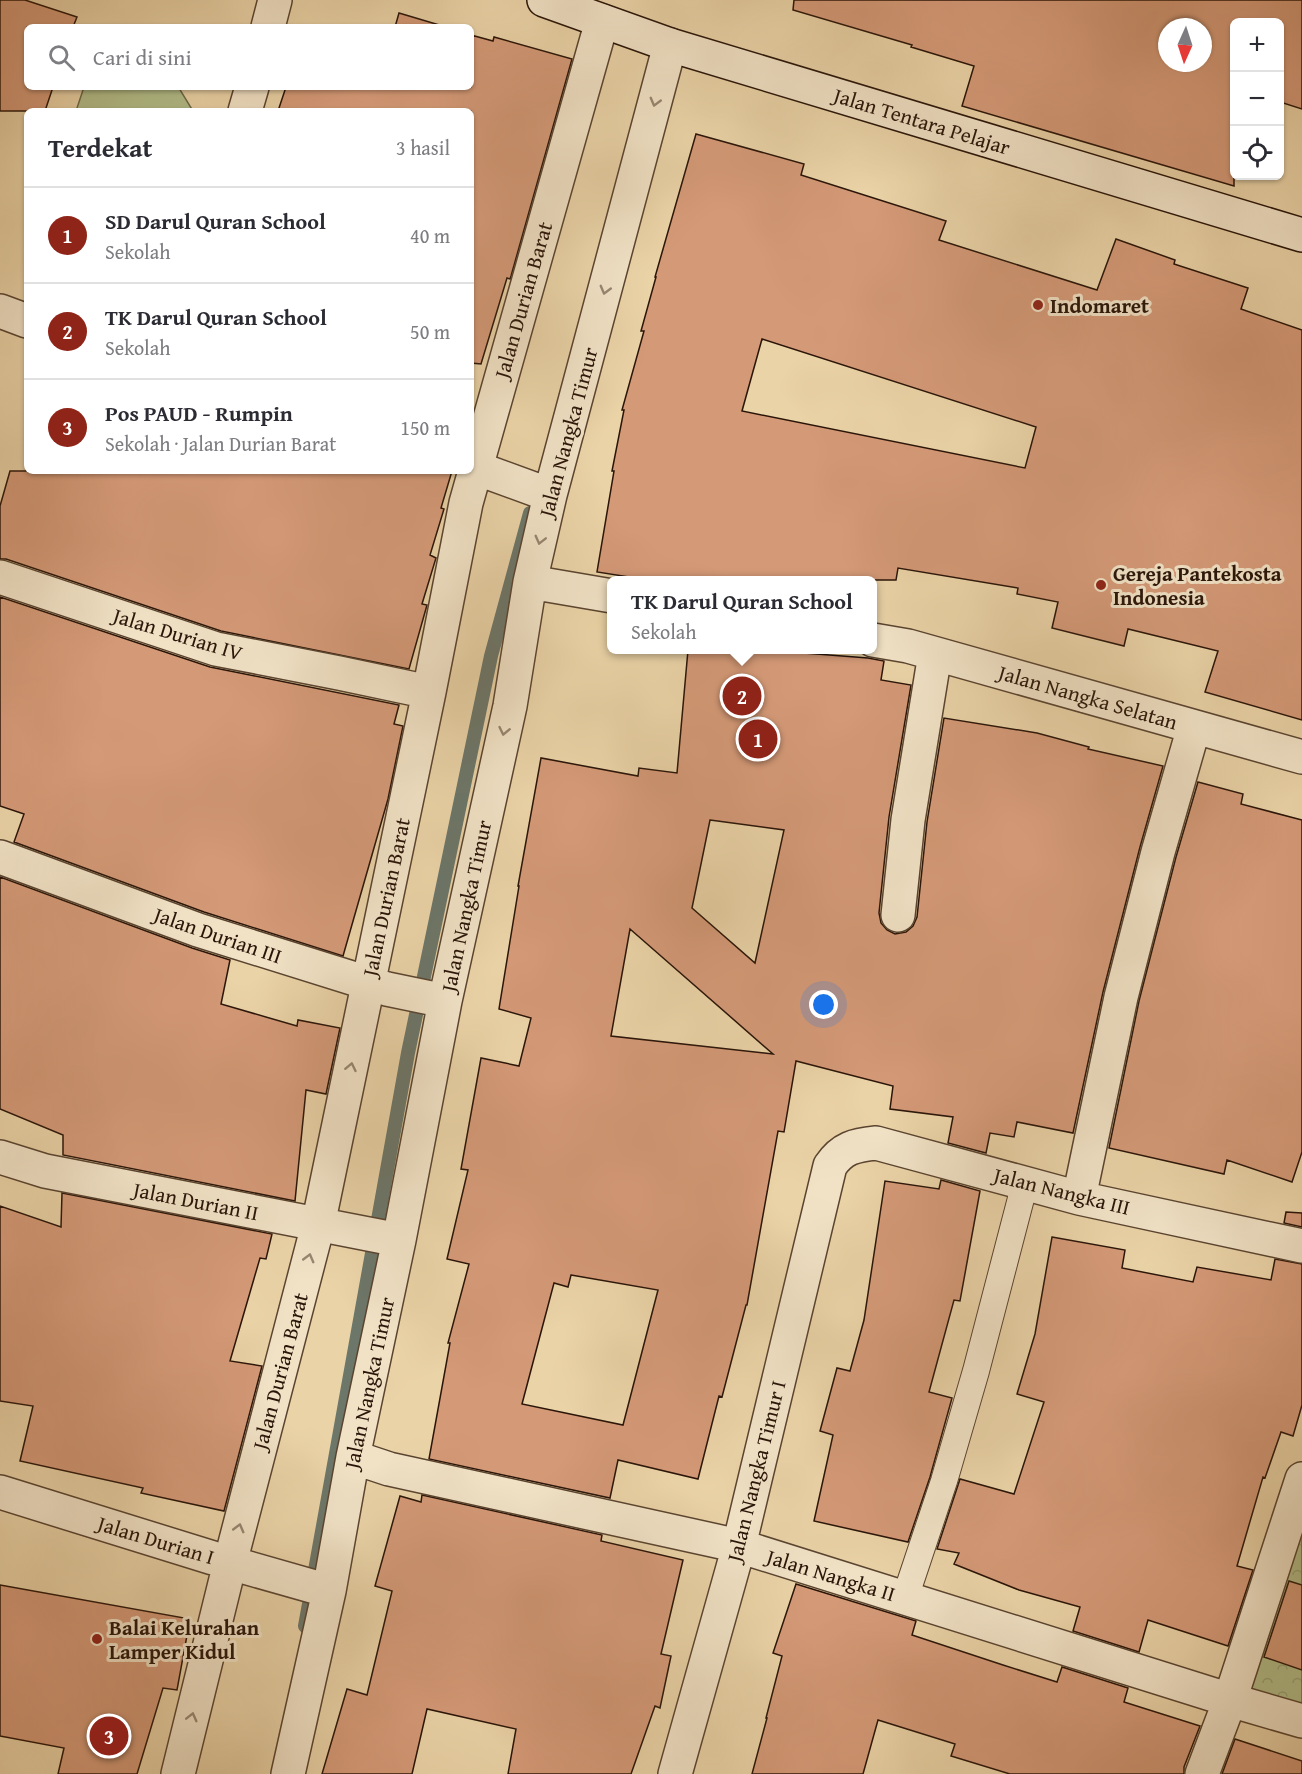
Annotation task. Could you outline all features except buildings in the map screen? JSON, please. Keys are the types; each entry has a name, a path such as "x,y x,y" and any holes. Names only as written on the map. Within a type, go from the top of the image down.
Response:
{"street":[{"path":"269,24 275,0"},
{"name":"Jalan Tentara Pelajar","path":"544,0 670,45 1302,235"},
{"name":"Jalan Durian Barat","path":"178,1774 237,1565 377,987 429,692 466,503 481,470 602,21"},
{"name":"Jalan Nangka Timur","path":"288,1774 321,1589 353,1457 442,1000 510,706 545,493 670,45"},
{"path":"246,108 251,90"},
{"path":"0,311 24,320"},
{"path":"481,470 545,493"},
{"name":"Jalan Durian IV","path":"0,577 216,649 429,692"},
{"path":"530,582 607,595"},
{"name":"Jalan Nangka Selatan","path":"877,641 908,646 1302,757"},
{"path":"898,915 908,820 935,654"},
{"path":"1079,1198 1121,997 1158,852 1194,727"},
{"name":"Jalan Durian III","path":"0,857 198,930 377,987 442,1000"},
{"name":"Jalan Nangka III","path":"830,1166 838,1155 849,1148 876,1143 1079,1198 1302,1246"},
{"name":"Jalan Durian II","path":"0,1157 45,1171 396,1240"},
{"name":"Jalan Nangka Timur I","path":"675,1774 739,1546 830,1166"},
{"name":"Jalan Nangka II","path":"353,1457 389,1469 739,1546 1230,1700 1302,1720"},
{"path":"1202,1774 1230,1700 1302,1479"},
{"name":"Jalan Durian I","path":"0,1492 321,1589"}],"lane":[{"path":"905,1598 944,1481 973,1382 1025,1183"}],"green space":[{"path":"83,90 180,90 191,108 77,108"},
{"path":"1302,1508 1302,1710 1242,1691"}],"waterway":[{"path":"305,1626 408,1053 491,656 530,513"}],"place":[{"name":"Indomaret","path":"1038,305"},
{"name":"Gereja Pantekosta Indonesia","path":"1101,585"},
{"name":"TK Darul Quran School","path":"742,696"},
{"name":"SD Darul Quran School","path":"758,739"},
{"name":"Balai Kelurahan Lamper Kidul","path":"97,1639"},
{"name":"Pos PAUD - Rumpin","path":"109,1736"}]}
